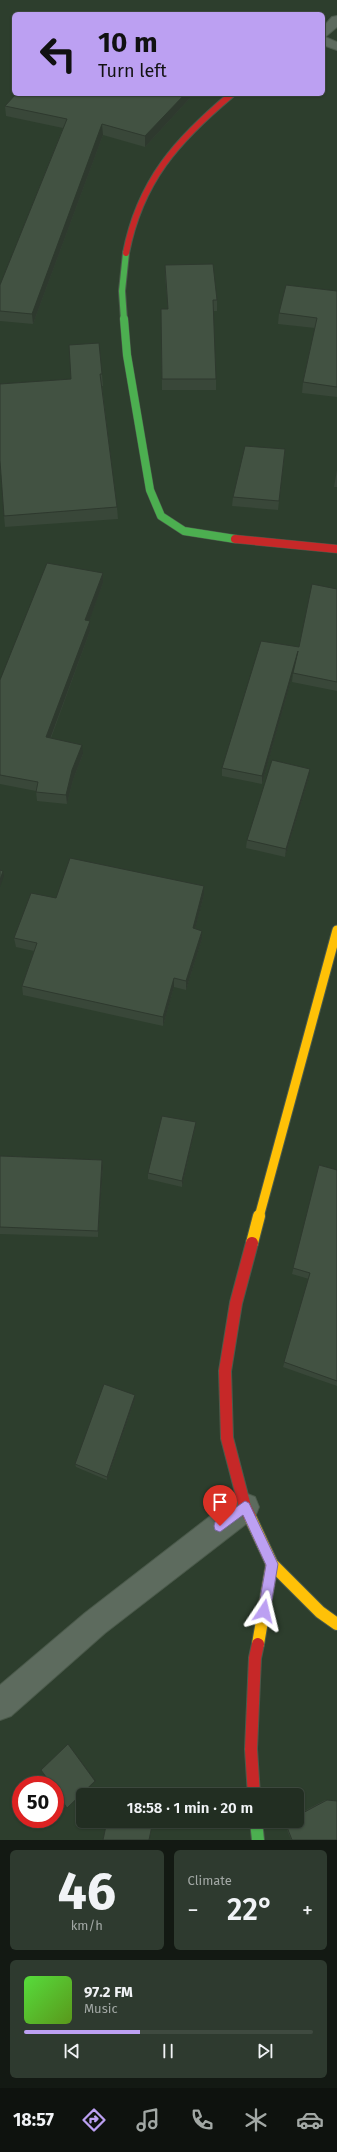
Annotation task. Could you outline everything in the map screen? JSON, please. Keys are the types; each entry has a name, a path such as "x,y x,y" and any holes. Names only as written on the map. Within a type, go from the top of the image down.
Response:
{"street":[{"path":"325,32 337,20"},
{"path":"325,42 337,46"},
{"path":"230,96 207,114 170,154 144,196 128,238 122,291 127,355 150,490 161,516 184,531 223,538 337,549"},
{"path":"337,930 236,1304 225,1371 227,1438 245,1507 272,1564 320,1612 337,1624"},
{"path":"0,1705 95,1623 245,1507"},
{"path":"254,1788 251,1749 255,1658 272,1564"},
{"path":"257,1828 258,1840"}],"building":[{"path":"14,96 183,96 145,136 102,124 32,314 0,311 0,285 67,119 5,106"},
{"path":"213,264 217,300 213,300 216,379 162,379 161,309 168,309 165,265"},
{"path":"286,285 337,291 337,387 303,382 317,318 279,313"},
{"path":"99,343 102,374 100,374 117,507 4,516 0,461 0,384 71,379 69,345"},
{"path":"245,446 285,449 279,501 233,497"},
{"path":"47,563 103,573 85,620 90,621 46,737 82,745 72,770 66,795 36,792 38,782 0,775 0,680"},
{"path":"312,584 337,589 337,682 293,673 298,651 262,776 222,768 261,641 299,647"},
{"path":"272,760 310,769 286,849 247,840"},
{"path":"70,858 204,886 193,928 202,931 186,981 174,978 163,1017 22,986 37,943 14,938 31,893 56,898"},
{"path":"0,870 3,871 0,880"},
{"path":"162,1116 196,1122 182,1181 148,1173"},
{"path":"0,1156 102,1160 98,1231 0,1227"},
{"path":"319,1165 337,1170 337,1381 284,1362 310,1273 293,1268"},
{"path":"104,1384 135,1395 107,1477 75,1464"},
{"path":"68,1744 95,1781 88,1788 76,1788 76,1799 67,1808 64,1804 64,1776 45,1776 41,1770"},
{"path":"327,1800 337,1801 337,1840 292,1840 287,1828 304,1828 304,1812"},
{"path":"106,1828 152,1828 149,1840 103,1840"}],"traffic: fast":[{"path":"126,253 122,291 127,355 150,490 161,516 184,531 235,539"},
{"path":"257,1828 258,1840"}],"traffic: slow":[{"path":"252,1243 337,930"},
{"path":"250,1517 272,1564 320,1612 337,1624"},
{"path":"258,1644 272,1564"}],"traffic: jam":[{"path":"126,253 131,229 139,206 163,163 195,126 230,96"},
{"path":"235,539 337,549"},
{"path":"250,1517 245,1507 227,1438 225,1371 236,1303 252,1243"},
{"path":"254,1788 251,1749 255,1658 258,1644"}],"route":[{"path":"220,1526 245,1507 272,1564 264,1611"}]}
